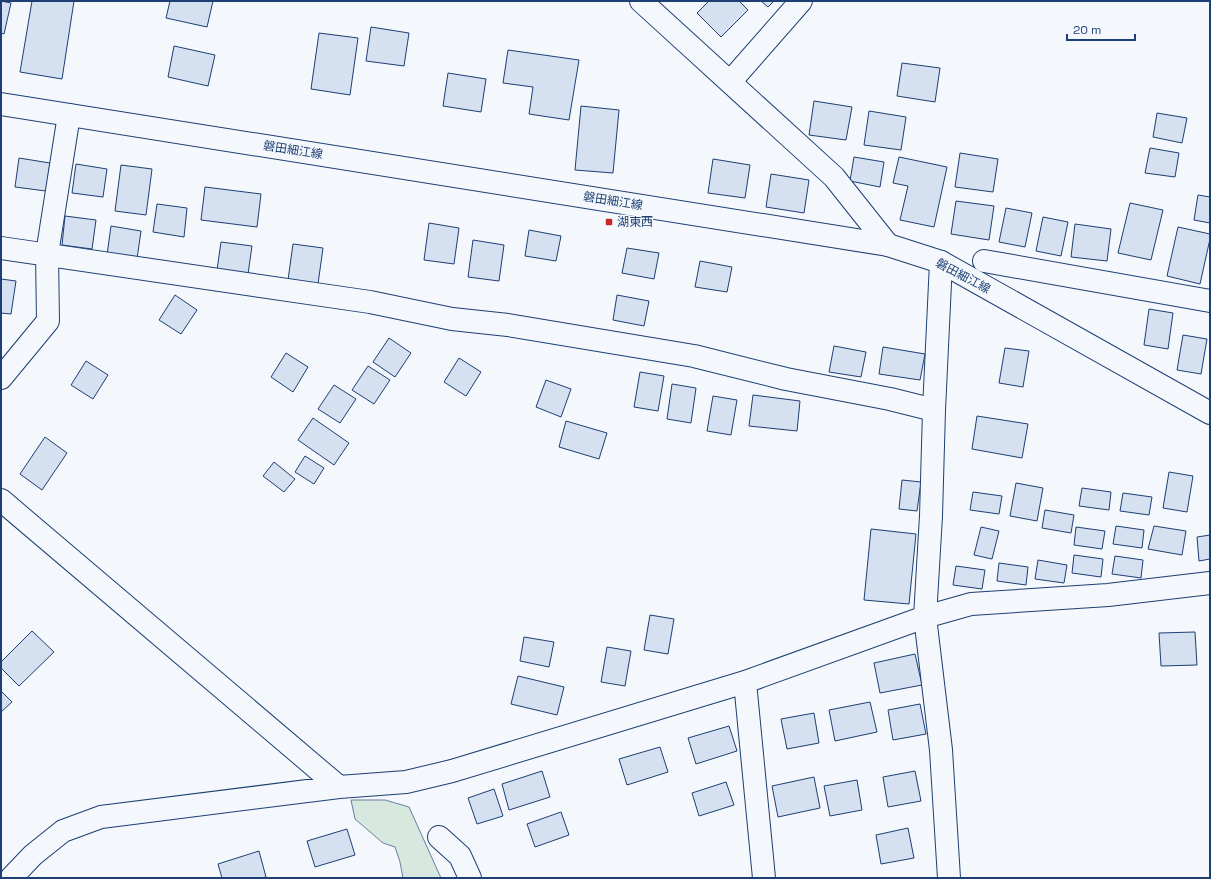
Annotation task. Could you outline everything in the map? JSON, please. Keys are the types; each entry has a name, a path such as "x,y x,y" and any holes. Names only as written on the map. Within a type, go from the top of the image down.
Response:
{"street":[{"path":"641,1 834,177 888,245"},
{"path":"730,82 801,1"},
{"name":"磐田細江線","path":"1,104 888,245 941,262 1210,414"},
{"path":"1,378 48,321 47,254 69,115"},
{"path":"1,248 370,302 452,320 508,325 694,356 786,379 890,399 934,410"},
{"path":"984,261 1210,300"},
{"path":"941,262 931,516 924,617 941,750 949,878"},
{"path":"1,500 339,787"},
{"path":"11,878 34,855 63,831 101,817 339,787 406,782 452,771 745,682 924,617 971,604 1108,595 1210,583"},
{"path":"745,682 764,878"},
{"path":"439,837 460,856 470,878"}],"shaded area":[{"path":"351,800 385,800 409,807 441,878 403,878 395,847 383,843 355,819"}],"building":[{"path":"1,1 11,3 4,34 1,33"},
{"path":"32,1 74,1 62,79 20,72"},
{"path":"170,1 213,1 207,27 166,18"},
{"path":"709,1 739,1 748,10 721,37 697,13"},
{"path":"761,1 774,1 768,7"},
{"path":"371,27 409,33 404,66 366,61"},
{"path":"319,33 358,38 350,95 311,89"},
{"path":"174,46 215,55 208,86 168,77"},
{"path":"508,50 579,60 569,120 529,114 533,87 503,83"},
{"path":"902,63 940,68 935,102 897,96"},
{"path":"448,73 486,79 481,112 443,106"},
{"path":"814,101 852,107 846,140 809,135"},
{"path":"581,106 619,110 613,173 575,170"},
{"path":"869,111 906,117 901,150 864,145"},
{"path":"1157,113 1187,118 1182,143 1153,137"},
{"path":"1150,148 1179,153 1175,177 1145,173"},
{"path":"960,153 998,159 993,192 955,187"},
{"path":"854,157 884,162 880,187 850,181"},
{"path":"899,157 947,167 934,227 900,220 908,186 893,183"},
{"path":"19,158 50,163 46,191 15,187"},
{"path":"713,159 750,165 745,198 708,193"},
{"path":"76,164 107,169 103,197 72,193"},
{"path":"121,165 152,169 146,215 115,211"},
{"path":"771,174 809,180 804,213 766,207"},
{"path":"205,187 261,194 257,227 201,220"},
{"path":"1198,195 1210,197 1210,223 1194,220"},
{"path":"956,201 994,206 989,240 951,234"},
{"path":"1130,203 1163,210 1151,260 1118,253"},
{"path":"157,204 187,208 184,237 153,232"},
{"path":"1006,208 1032,213 1025,247 999,242"},
{"path":"65,216 96,220 92,249 62,245"},
{"path":"1043,217 1068,222 1061,256 1036,251"},
{"path":"429,223 459,228 454,264 424,260"},
{"path":"1075,224 1111,229 1107,261 1071,257"},
{"path":"111,226 141,231 137,259 107,255"},
{"path":"1178,227 1210,234 1200,284 1167,276"},
{"path":"529,230 561,236 556,261 525,256"},
{"path":"473,240 504,245 499,281 468,277"},
{"path":"221,242 252,246 248,274 217,270"},
{"path":"293,244 323,248 318,284 288,280"},
{"path":"627,248 659,253 654,279 622,273"},
{"path":"700,261 732,267 727,292 695,287"},
{"path":"1,279 16,281 11,314 1,313"},
{"path":"175,295 197,310 181,334 159,320"},
{"path":"617,295 649,301 644,326 613,320"},
{"path":"1149,309 1173,313 1168,349 1144,345"},
{"path":"1183,335 1207,339 1201,374 1177,370"},
{"path":"389,338 411,353 395,377 373,362"},
{"path":"834,346 866,352 861,377 829,372"},
{"path":"883,347 925,354 920,380 879,374"},
{"path":"1005,348 1029,351 1023,387 999,383"},
{"path":"286,353 308,367 293,392 271,377"},
{"path":"459,358 481,372 466,396 444,382"},
{"path":"86,361 108,375 93,399 71,385"},
{"path":"368,366 390,380 374,404 352,390"},
{"path":"640,372 664,376 658,411 634,407"},
{"path":"546,380 571,389 561,417 536,407"},
{"path":"672,384 696,388 691,423 667,419"},
{"path":"334,385 356,399 340,423 318,409"},
{"path":"753,395 800,401 797,431 749,426"},
{"path":"713,396 737,400 731,435 707,431"},
{"path":"977,416 1028,424 1022,458 972,449"},
{"path":"313,418 349,443 334,465 298,440"},
{"path":"566,421 607,433 599,459 559,447"},
{"path":"45,437 67,453 42,490 20,474"},
{"path":"305,456 324,468 314,484 295,472"},
{"path":"274,462 295,479 284,492 263,476"},
{"path":"1169,472 1193,476 1187,512 1163,508"},
{"path":"902,480 921,482 917,511 899,509"},
{"path":"1016,483 1043,488 1037,521 1010,516"},
{"path":"1082,488 1111,492 1109,510 1079,506"},
{"path":"973,492 1002,496 999,514 970,510"},
{"path":"1123,493 1152,497 1149,515 1120,511"},
{"path":"1045,510 1074,515 1071,533 1042,528"},
{"path":"1116,526 1144,530 1142,548 1113,544"},
{"path":"1154,526 1186,531 1182,555 1148,549"},
{"path":"981,527 999,531 992,559 974,555"},
{"path":"1076,527 1105,531 1102,549 1074,545"},
{"path":"871,529 916,534 909,604 864,600"},
{"path":"1210,535 1210,559 1199,561 1197,537"},
{"path":"1074,555 1103,559 1101,577 1072,573"},
{"path":"1115,556 1143,560 1141,578 1112,574"},
{"path":"1038,560 1067,565 1064,583 1035,579"},
{"path":"999,563 1028,567 1026,585 997,581"},
{"path":"956,566 985,570 982,589 953,585"},
{"path":"650,615 674,619 668,654 644,650"},
{"path":"32,631 54,652 19,686 1,668 1,662"},
{"path":"1195,632 1197,665 1161,666 1159,633"},
{"path":"524,637 554,642 549,667 520,661"},
{"path":"607,647 631,651 625,686 601,682"},
{"path":"915,654 922,685 880,693 874,663"},
{"path":"518,676 564,687 557,715 511,704"},
{"path":"1,691 12,702 1,712"},
{"path":"870,702 877,732 835,741 829,710"},
{"path":"920,704 926,734 893,740 888,710"},
{"path":"814,713 819,743 787,749 781,719"},
{"path":"729,726 737,751 696,764 688,738"},
{"path":"660,747 668,772 627,785 619,759"},
{"path":"542,771 550,797 509,810 502,784"},
{"path":"915,771 921,801 888,807 883,777"},
{"path":"814,777 820,808 778,817 772,786"},
{"path":"857,780 862,810 830,816 824,786"},
{"path":"726,782 734,805 699,816 692,793"},
{"path":"494,789 503,816 477,824 468,798"},
{"path":"561,812 569,835 535,847 527,824"},
{"path":"908,828 914,858 881,864 876,835"},
{"path":"347,829 355,855 315,867 307,841"},
{"path":"259,851 266,877 222,878 218,864"}],"place":[{"name":"湖東西","path":"609,222"}]}
